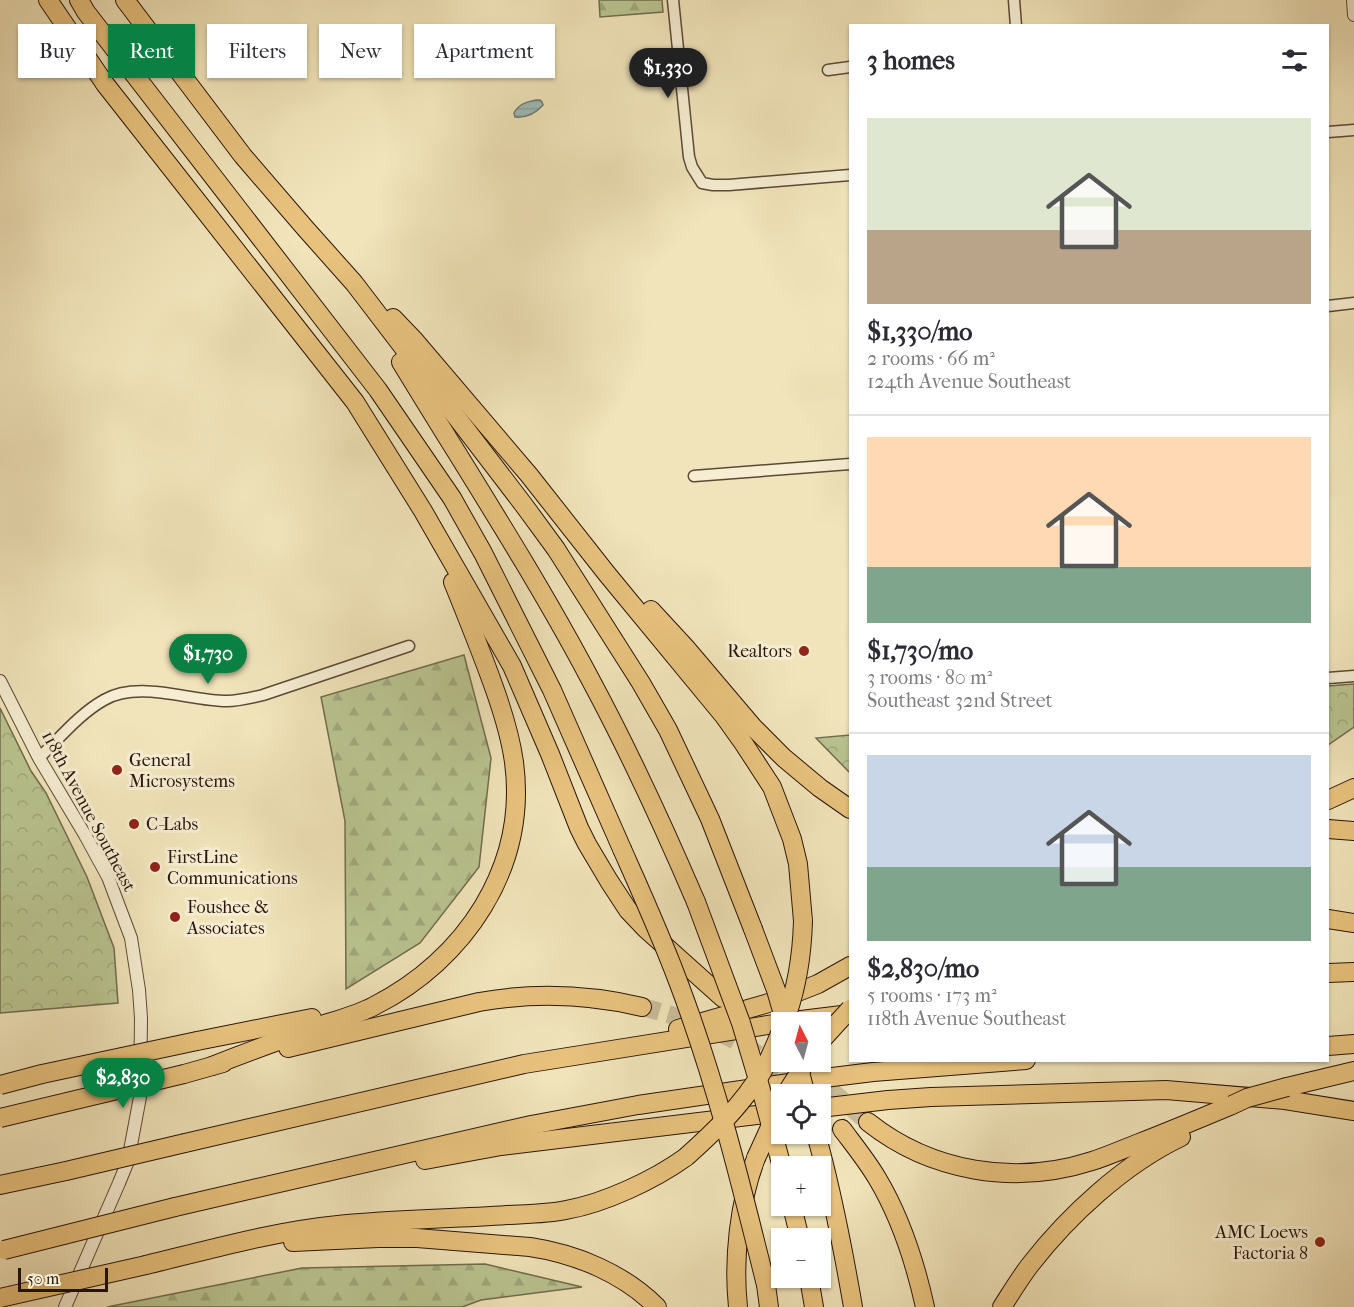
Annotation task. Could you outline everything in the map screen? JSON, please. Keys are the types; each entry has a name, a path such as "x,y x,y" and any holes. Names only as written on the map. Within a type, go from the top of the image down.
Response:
{"highway":[{"path":"48,0 105,84 355,402 423,511 512,666 579,828 609,882 628,910 646,929 723,998"},
{"path":"79,0 378,390 452,498 483,554 552,690 680,984 741,1181 766,1285 769,1307"},
{"path":"126,0 243,156 354,283 523,504 562,559 641,683 668,730 710,819 776,990 782,1012"},
{"path":"305,228 415,341 529,475 686,648 753,727 811,781 849,808"},
{"path":"354,283 518,550 589,676 660,819 696,902 741,1023 779,1156"},
{"path":"529,475 724,716 772,787 792,839 798,864 803,921 802,955 789,1012"},
{"path":"212,1066 373,1007 410,986 430,970 466,933 492,894 506,855 516,799 514,763 509,733 474,633 423,511"},
{"path":"1329,800 1354,788"},
{"path":"1329,830 1354,831"},
{"path":"1329,919 1354,924"},
{"path":"1329,924 1354,924"},
{"path":"600,1051 772,1002 818,984 849,967"},
{"path":"1329,973 1354,972"},
{"path":"0,1085 42,1074 321,1016 410,986"},
{"path":"0,1118 507,997 577,996 618,1001 642,1007"},
{"path":"831,1030 849,1010"},
{"path":"0,1185 524,1064 849,1014"},
{"path":"1329,1046 1354,1044"},
{"path":"0,1298 299,1229 566,1210 597,1202 672,1167 686,1157 735,1110 763,1071 771,1053"},
{"path":"1,1250 254,1188 531,1125 638,1105 850,1075 999,1062"},
{"path":"1002,1307 1029,1266 1074,1214 1125,1172 1153,1153 1247,1098 1354,1071"},
{"path":"831,1107 931,1097 1166,1090 1285,1100 1354,1111"},
{"path":"868,1122 904,1147 934,1159 986,1172 1011,1174 1058,1169 1091,1161 1233,1108"},
{"path":"254,1188 501,1146 771,1113"},
{"path":"738,1307 737,1262 741,1215 751,1172 771,1125"},
{"path":"842,1130 862,1154 878,1179 898,1219 909,1245 925,1307"},
{"path":"819,1144 853,1307"},
{"path":"193,1254 294,1242 378,1238 530,1247 562,1253 603,1269 633,1286 657,1307"},
{"path":"811,1288 814,1307"}],"street":[{"path":"674,0 689,157 702,183 729,185 849,175"},
{"path":"1014,0 1016,24"},
{"path":"1353,0 1354,15"},
{"path":"828,70 849,68"},
{"path":"1329,132 1354,130"},
{"path":"1329,306 1354,303"},
{"path":"694,476 849,464"},
{"path":"39,758 94,706 120,693 150,692 227,701 246,699 409,646"},
{"path":"1329,678 1354,676"},
{"name":"118th Avenue Southeast","path":"0,681 39,758 108,877 131,938 139,990 140,1097 128,1161 65,1307"}],"green space":[{"path":"599,0 662,0 663,12 600,17"},
{"path":"464,655 491,758 479,867 420,943 346,989 345,821 321,697"},
{"path":"1354,684 1354,727 1329,744 1329,686"},
{"path":"0,708 31,771 46,793 87,877 114,948 118,1003 0,1013"},
{"path":"849,735 849,772 816,738"},
{"path":"485,1264 582,1287 481,1300 462,1307 107,1307 302,1268"}],"water":[{"path":"540,100 543,105 527,116 515,117 514,113 521,105"}],"tunnel":[{"path":"642,1007 719,1033 767,1060 799,1084"},
{"path":"809,1072 868,1122"},
{"path":"831,1116 842,1129"}],"place":[{"name":"Realtors","path":"804,651"},
{"name":"General Microsystems","path":"117,770"},
{"name":"C-Labs","path":"134,824"},
{"name":"FirstLine Communications","path":"155,867"},
{"name":"Foushee & Associates","path":"175,917"},
{"name":"AMC Loews Factoria 8","path":"1320,1242"}]}
